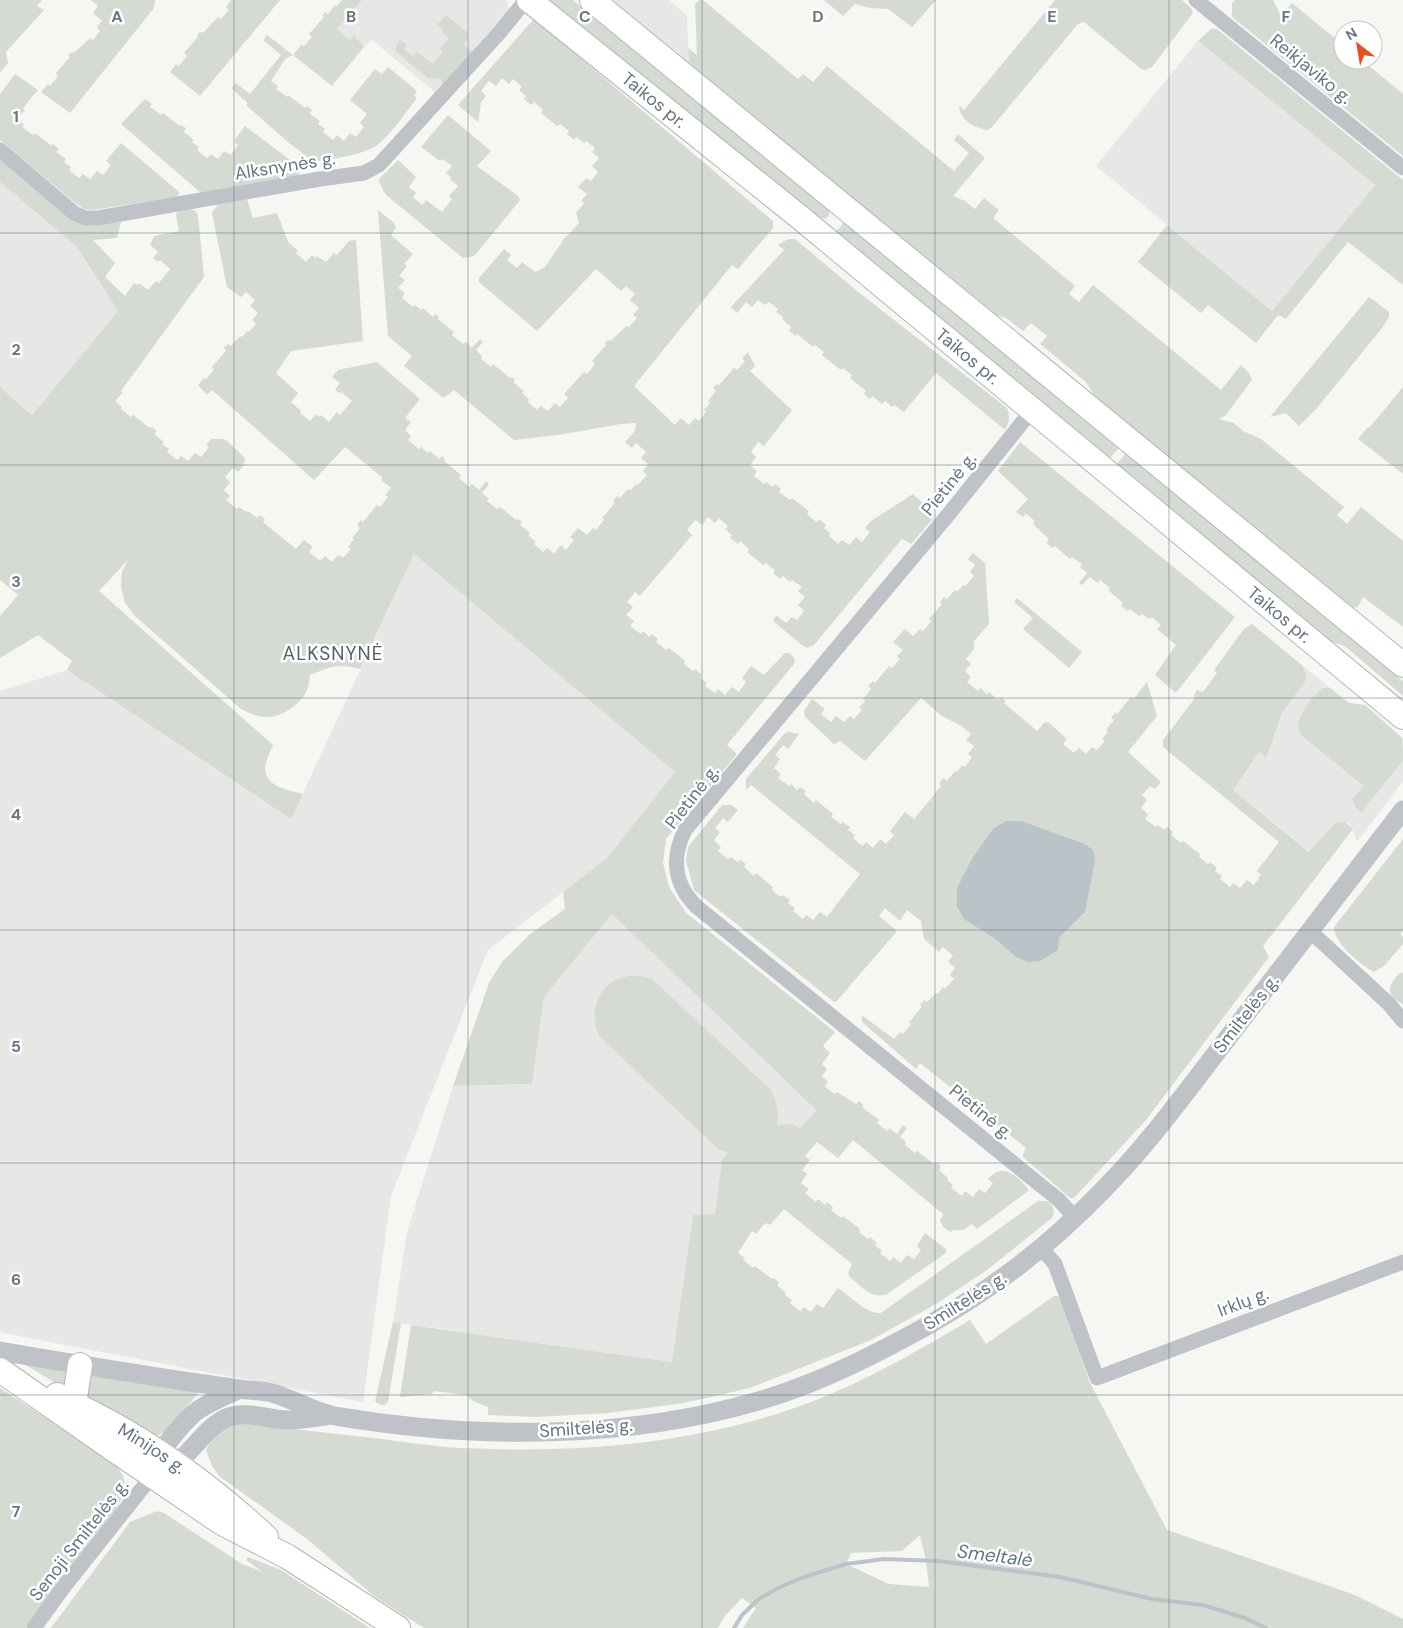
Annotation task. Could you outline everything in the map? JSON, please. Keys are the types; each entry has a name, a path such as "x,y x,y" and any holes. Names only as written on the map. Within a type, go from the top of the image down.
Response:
{"main road":[{"name":"Taikos pr.","path":"527,0 815,230 1403,717"},
{"path":"592,0 1403,665"},
{"path":"815,230 832,223 845,207"},
{"name":"Minijos g.","path":"0,1364 125,1431 162,1465"},
{"path":"74,1404 80,1365"},
{"name":"Minijos g.","path":"0,1370 232,1505 288,1557 398,1628"}],"street":[{"name":"Alksnynės g.","path":"0,150 74,213 85,218 98,218 310,180 364,173 379,165 527,0"},
{"name":"Reikjaviko g.","path":"1196,0 1403,168"},
{"name":"Pietinė g.","path":"1033,409 942,523 685,830 679,842 676,856 679,880 689,899 697,907 1059,1200 1075,1218"},
{"name":"Smiltelės g.","path":"330,1415 412,1426 460,1430 562,1432 663,1422 715,1412 766,1399 815,1382 856,1363 953,1310 982,1292 1042,1249 1106,1187 1144,1144 1403,810"},
{"path":"1310,931 1389,1004 1403,1021"},
{"name":"Irklų g.","path":"1042,1249 1055,1264 1097,1378 1403,1262"},
{"path":"0,1351 80,1365 271,1393 330,1415"},
{"path":"162,1465 193,1414 239,1389"},
{"path":"162,1465 210,1428 227,1418 239,1414 290,1420 330,1415"},
{"name":"Senoji Smiltelės g.","path":"34,1628 63,1588 162,1465"}],"shaded area":[{"path":"0,0 42,0 37,6 44,10 6,52 8,63 0,73"},
{"path":"91,0 155,0 154,8 70,113 41,92 48,84 50,86 58,76 56,73 70,57 68,55 72,52 74,53 90,38 93,40 100,31 97,27 102,21 93,13 98,6"},
{"path":"231,0 280,0 200,96 170,72 176,64 179,66 187,56 184,53 198,37 197,35 200,32 203,33 218,17 221,19 229,10 226,7"},
{"path":"342,0 362,0 337,29 350,41 354,35 364,47 332,86 293,55 301,45 304,46 312,37 309,34 324,17 322,16 325,12 328,14"},
{"path":"362,0 507,0 509,8 504,17 436,93 372,40 364,47 354,36 350,41 337,29"},
{"path":"548,0 573,0 829,208 829,216 824,219 818,216"},
{"path":"609,0 669,0 687,15 689,61 694,68"},
{"path":"699,0 703,0 798,79 803,74 813,82 827,66 954,171 969,153 954,140 958,134 985,158 953,196 965,201 975,209 984,198 999,210 993,218 1075,286 1069,294 1079,302 1093,285 1221,390 1241,365 1249,373 1252,380 1225,416 1219,419 1234,423 1243,431 1261,439 1344,507 1337,515 1347,524 1361,507 1403,541 1403,627 1363,597 1358,607 1353,608 1344,604 1103,405 1086,382 1040,344 1047,336 1031,323 1023,331 1006,318 987,313 694,68 689,61 688,48 697,55 695,4"},
{"path":"824,0 936,0 912,27 888,9 870,8 855,4 843,16"},
{"path":"1055,0 1182,0 1191,8 1193,13 1152,67 1145,70 1141,69 1084,22 1078,24 992,127 987,130 968,122 962,115 959,105 964,110"},
{"path":"1235,0 1273,0 1281,16 1292,3 1333,37 1333,70 1374,70 1403,94 1403,156 1232,17 1232,3"},
{"path":"446,15 469,34 464,45 473,52 444,84 440,79 428,78 395,51 399,39 407,45 404,49 413,57 417,52 433,64 443,51 440,49 449,38 441,32 443,29 437,25"},
{"path":"533,20 538,22 773,221 773,228 738,269 732,265 634,386 675,425 681,418 689,425 695,418 699,421 706,412 704,410 710,403 708,401 716,391 713,388 717,384 719,385 734,368 737,370 745,361 742,358 748,352 755,366 750,371 792,410 764,446 758,442 751,452 756,457 750,465 757,471 754,476 764,484 766,482 773,487 775,484 781,489 779,492 790,500 792,498 809,511 807,514 816,522 819,519 826,525 824,528 830,533 829,536 838,544 842,540 849,545 856,537 862,542 870,532 865,528 871,521 913,494 936,515 911,544 902,539 814,645 808,648 773,621 776,615 786,623 792,617 797,620 804,611 798,605 805,597 798,591 802,587 792,580 790,582 783,576 780,579 773,573 775,570 766,563 763,565 747,552 749,549 740,541 738,544 730,538 732,535 725,529 728,526 719,518 715,523 708,517 702,525 695,520 687,530 692,535 640,596 635,592 627,602 633,607 626,615 634,621 630,626 641,634 643,631 649,637 652,634 658,639 656,642 666,650 669,648 685,661 684,664 702,675 700,678 707,683 705,686 715,693 718,689 725,695 732,687 739,692 746,682 742,678 751,666 764,675 785,653 789,653 795,659 794,664 727,745 737,754 666,839 663,863 669,887 686,913 835,1032 823,1046 830,1053 822,1064 827,1069 822,1076 828,1082 825,1087 856,1104 859,1101 864,1105 862,1107 879,1120 877,1123 887,1131 890,1128 897,1134 903,1125 907,1128 900,1137 906,1142 905,1145 915,1153 917,1151 934,1164 936,1162 941,1166 939,1170 953,1185 951,1188 962,1196 965,1191 973,1197 979,1189 985,1193 993,1183 988,1179 999,1171 1009,1172 1014,1175 1028,1189 1028,1191 977,1229 972,1224 963,1230 950,1232 944,1228 940,1221 943,1214 853,1140 838,1158 817,1142 805,1156 810,1160 802,1170 807,1174 801,1183 809,1189 805,1193 816,1202 818,1199 825,1205 827,1202 833,1207 831,1210 841,1218 843,1216 860,1229 859,1232 877,1243 875,1245 882,1251 880,1253 890,1261 893,1257 901,1263 907,1255 914,1259 921,1250 917,1246 925,1233 946,1249 946,1253 887,1294 871,1294 850,1277 848,1273 852,1264 784,1209 770,1225 765,1223 756,1234 752,1231 738,1253 753,1268 755,1266 779,1282 777,1285 792,1300 790,1303 800,1311 804,1307 811,1312 817,1304 823,1308 838,1288 865,1308 881,1313 1038,1201 1048,1201 1053,1207 1054,1212 1052,1218 987,1270 936,1304 871,1340 750,1388 684,1403 608,1413 535,1417 488,1415 488,1407 473,1401 466,1395 434,1391 432,1394 400,1397 411,1325 672,1362 693,1215 715,1214 722,1160 728,1153 718,1149 599,1036 595,1022 595,1009 605,988 614,981 625,977 638,976 652,979 770,1089 777,1106 777,1125 792,1124 800,1128 816,1110 612,914 544,997 532,1084 453,1086 489,983 502,962 529,935 565,909 563,892 607,858 675,772 414,554 360,669 335,666 310,675 308,688 296,705 279,715 267,717 241,709 135,616 125,603 121,587 122,572 128,560 99,591 273,745 265,765 269,780 279,787 303,794 291,819 67,670 72,661 38,635 0,658 0,616 18,595 0,580 0,387 32,415 118,311 77,247 0,182 0,159 78,222 90,226 121,222 117,238 93,240 115,263 105,277 125,296 134,283 138,285 139,283 148,290 156,281 159,283 170,269 160,260 158,262 153,258 158,252 150,245 154,236 179,231 177,212 189,209 196,212 198,215 204,277 115,401 131,417 133,415 157,431 154,434 164,442 162,444 169,449 167,452 177,460 181,456 188,461 195,453 201,457 209,447 206,445 211,439 226,440 245,458 244,465 238,472 233,468 225,477 230,482 224,490 230,496 226,500 237,509 239,507 246,512 248,511 257,518 260,515 265,519 263,522 296,549 304,540 313,547 309,552 320,561 325,556 332,562 338,555 343,558 351,549 348,547 360,528 357,525 361,520 363,522 377,505 380,507 388,497 385,495 391,488 381,480 383,478 345,447 314,480 212,390 207,395 198,385 214,370 212,367 226,351 224,348 228,344 231,346 240,336 242,337 247,331 249,332 256,324 252,320 258,313 250,306 255,300 246,292 241,297 227,287 212,213 218,204 247,199 253,218 277,213 288,242 306,262 312,255 326,262 334,253 337,255 349,241 356,240 363,341 291,351 276,373 298,393 291,402 310,421 316,414 319,417 321,415 329,422 337,412 340,415 352,401 341,392 335,390 340,383 332,377 338,370 377,362 420,399 405,418 411,422 405,430 411,436 408,440 419,449 421,447 428,453 430,451 439,459 442,456 444,461 461,475 459,478 469,487 472,484 479,490 486,481 489,484 482,493 489,499 487,501 497,509 500,507 516,520 518,519 522,522 520,525 530,533 528,535 536,542 534,544 543,552 547,548 554,554 561,545 566,550 574,540 570,537 578,528 587,535 593,528 596,530 604,520 602,518 615,503 613,501 617,496 620,498 628,489 631,490 636,484 638,485 647,475 643,471 648,464 641,458 646,452 636,443 632,448 625,442 635,431 636,423 514,440 454,390 445,397 442,397 404,366 412,356 388,336 378,210 394,223 396,227 391,235 413,254 404,264 407,266 399,276 405,280 398,288 405,293 402,298 413,307 415,305 421,310 423,308 433,317 435,314 439,317 438,319 454,332 452,335 463,344 466,342 472,348 480,339 483,342 476,350 482,356 481,359 491,367 493,364 510,378 512,377 515,380 513,382 524,391 522,393 529,399 528,402 537,410 541,406 548,411 555,403 560,407 568,398 564,394 584,372 587,374 595,364 592,361 606,345 605,343 608,340 611,341 626,326 629,327 637,318 633,315 639,308 630,300 635,294 626,286 621,291 596,269 537,331 479,282 479,278 504,249 511,255 507,260 517,268 522,262 535,272 545,267 564,239 579,223 576,213 584,203 581,201 587,194 578,187 586,178 591,181 598,172 592,166 599,158 592,152 595,148 577,137 574,140 567,134 569,131 560,124 557,126 541,113 543,110 534,102 531,105 524,99 526,96 519,90 522,87 513,79 509,84 502,78 496,86 489,81 481,91 486,96 481,102 478,122 458,105"},
{"path":"1211,29 1217,29 1403,180 1403,285 1348,242 1286,319 1278,315 1256,343 1208,305 1201,313 1138,262 1167,225 1272,311 1375,185 1198,41"},
{"path":"267,35 293,55 285,59 271,81 278,86 276,89 287,97 288,95 305,108 307,106 312,110 310,114 320,121 318,124 325,129 323,132 333,140 337,135 344,141 350,133 356,137 364,127 360,123 367,114 350,100 375,69 382,74 388,67 417,91 414,95 417,98 391,131 374,147 352,155 314,162 247,106 247,102 232,88 236,83 250,94 281,55 263,40"},
{"path":"1198,41 1375,185 1272,311 1096,166"},
{"path":"15,74 38,90 23,108 25,110 17,119 24,125 22,127 33,135 35,133 59,149 56,152 66,159 64,162 71,167 69,170 79,178 83,174 90,179 97,171 103,175 111,165 106,161 121,143 179,192 178,197 93,210 84,209 74,202 0,140 0,94"},
{"path":"145,99 152,104 150,107 161,115 163,113 180,126 186,128 184,132 194,140 192,142 199,147 197,150 207,158 211,154 218,159 224,151 231,155 238,145 234,141 245,126 301,170 298,176 201,193 121,124"},
{"path":"448,115 491,151 477,166 517,195 520,200 476,254 471,257 463,258 386,195 378,180 398,160 416,177 409,187 416,193 413,197 422,205 426,200 442,212 452,199 449,196 458,186 446,173 452,166 442,159 440,161 421,147"},
{"path":"0,182 77,247 118,311 32,415 0,387"},
{"path":"844,221 1119,448 1107,461 833,232 840,228"},
{"path":"788,239 795,239 857,291 1007,408 1009,419 1005,430 936,373 904,412 894,405 892,407 885,401 882,404 872,396 870,399 864,394 866,391 850,378 852,375 843,368 841,370 822,355 824,352 815,345 813,347 797,334 796,336 789,331 791,327 776,312 778,309 769,302 765,305 758,300 752,307 746,302 737,313 731,307 784,250 778,245"},
{"path":"1369,297 1389,312 1389,317 1317,408 1299,426 1286,413 1270,417"},
{"path":"1403,387 1403,474 1358,439"},
{"path":"1020,442 1235,617 1176,693 1155,675 1176,645 1157,629 1161,625 1152,617 1149,619 1142,614 1139,616 1130,609 1127,611 1121,606 1123,603 1108,590 1110,588 1100,580 1098,583 1090,577 1082,585 1079,583 1087,573 1080,567 1082,564 1072,557 1070,559 1055,546 1053,548 1046,543 1049,539 1033,524 1035,521 1026,514 1023,517 1016,512 1028,499 998,471"},
{"path":"1126,453 1403,681 1403,696 1346,647 1325,639 1114,468"},
{"path":"973,553 985,563 989,624 974,641 974,649 966,659 971,664 965,671 971,677 967,682 978,691 980,688 987,694 989,692 998,700 1001,697 1006,701 1004,703 1037,731 1045,722 1048,722 1067,739 1063,744 1074,753 1079,748 1086,754 1092,747 1097,750 1105,741 1102,739 1114,720 1111,718 1115,712 1117,714 1131,697 1134,699 1147,682 1157,716 1128,752 1161,782 1155,789 1150,786 1142,795 1147,800 1141,808 1148,814 1145,819 1164,830 1167,827 1173,832 1171,835 1181,843 1183,841 1200,854 1199,857 1217,868 1215,871 1222,876 1220,879 1230,887 1233,883 1240,888 1247,880 1254,885 1261,875 1257,871 1279,842 1163,747 1163,740 1195,698 1194,695 1197,690 1203,692 1217,673 1214,670 1244,629 1252,624 1303,666 1306,675 1305,682 1282,713 1266,758 1259,752 1233,790 1309,852 1335,823 1345,822 1353,829 1263,946 1269,957 1146,1120 1074,1198 1070,1198 1023,1157 1026,1148 920,1063 916,1069 862,1022 861,1018 863,1016 894,1039 900,1032 903,1034 911,1024 909,1022 922,1007 920,1005 924,1000 927,1002 936,993 938,994 943,987 945,989 954,979 950,975 955,968 948,961 953,956 943,947 939,952 924,939 921,921 907,910 900,921 885,908 879,916 897,931 834,1002 694,890 686,861 688,847 722,805 731,805 738,810 728,822 723,818 715,828 720,832 714,840 721,847 718,851 728,859 731,857 738,862 740,860 746,864 744,867 754,876 756,873 773,887 772,890 781,897 783,895 790,900 788,903 795,908 793,911 803,919 806,915 813,920 820,912 827,917 860,874 751,785 746,790 746,779 785,733 799,734 788,749 783,745 775,755 780,759 774,768 781,774 778,778 789,786 791,784 797,790 800,787 806,791 804,794 814,803 816,800 833,814 831,817 841,824 843,822 850,827 848,830 855,835 853,838 862,846 866,842 873,848 880,839 886,844 894,835 890,831 905,812 914,819 941,786 939,784 943,778 947,781 962,765 965,767 972,757 968,754 974,746 966,740 971,734 961,726 942,716 921,698 865,761 840,741 834,744 805,717 804,711 812,699 825,709 821,714 831,722 836,716 844,722 850,716 854,719 862,710 859,708 871,689 868,686 873,681 875,683 889,666 892,668 900,659 897,656 903,650 893,642 905,629 913,636 920,629 923,631 931,622 929,619 942,604 940,602 944,597 947,599 955,590 958,591 963,585 965,586 974,576 970,572 975,565 968,559","holes":["1022,821 1085,844 1093,850 1085,912 1059,938 1016,957 994,938"]},
{"path":"414,554 675,772 607,858 488,950 391,1196 363,1402 3,1333 0,1331 0,691 67,670 291,819"},
{"path":"1017,598 1082,652 1069,668 1023,629 1033,618 1014,602"},
{"path":"1303,666 1349,703 1365,705 1403,738 1403,781 1357,842 1353,829 1349,824 1345,822 1335,823 1310,852 1232,789 1259,752 1265,757 1282,713 1301,688 1306,675"},
{"path":"1323,688 1330,688 1349,703 1365,705 1402,738 1403,760 1362,812 1356,808 1352,799 1364,786 1302,736 1299,729 1299,720 1304,709 1311,699"},
{"path":"1006,821 1022,821 1085,844 1093,850 1095,860 1085,912 1059,938 1058,950 1040,961 1028,962 1016,957 994,938 964,919 957,906 957,888 973,857 993,829"},
{"path":"1403,839 1403,931 1400,934 1403,937 1403,944 1384,966 1374,972 1355,959 1343,947 1338,940 1334,927"},
{"path":"612,914 816,1110 722,1214 693,1215 673,1362 393,1322 407,1232 453,1086 532,1084 544,997"},
{"path":"1400,973 1403,973 1403,1004 1393,997 1390,990 1392,982"},
{"path":"1054,1296 1059,1296 1063,1299 1089,1381 1167,1530 1355,1595 1403,1619 1403,1628 743,1628 756,1608 742,1598 724,1617 718,1628 424,1628 374,1596 307,1539 219,1476 212,1466 206,1450 220,1432 243,1423 446,1447 542,1449 639,1443 687,1436 781,1413 826,1396 863,1379 899,1361 970,1320 986,1344","holes":["920,1535 929,1587 889,1584 846,1564 851,1553 902,1551"]},
{"path":"393,1322 401,1323 388,1402 384,1405 378,1404 375,1401"},
{"path":"26,1365 74,1369 67,1390"},
{"path":"83,1370 203,1387 167,1431 159,1435 147,1436 87,1397"},
{"path":"0,1388 114,1462 122,1474 125,1485 123,1495 116,1509 26,1628 0,1628"},
{"path":"157,1511 164,1513 242,1564 263,1572 246,1560 248,1557 281,1570 370,1628 51,1628 130,1522"}],"waterway":[{"name":"Smeltalė","path":"734,1628 742,1615 759,1599 780,1587 804,1577 846,1564 884,1559 938,1561 1060,1577 1152,1599 1203,1605 1245,1618 1266,1628"}],"district":[{"name":"ALKSNYNĖ","path":"333,653"}]}
